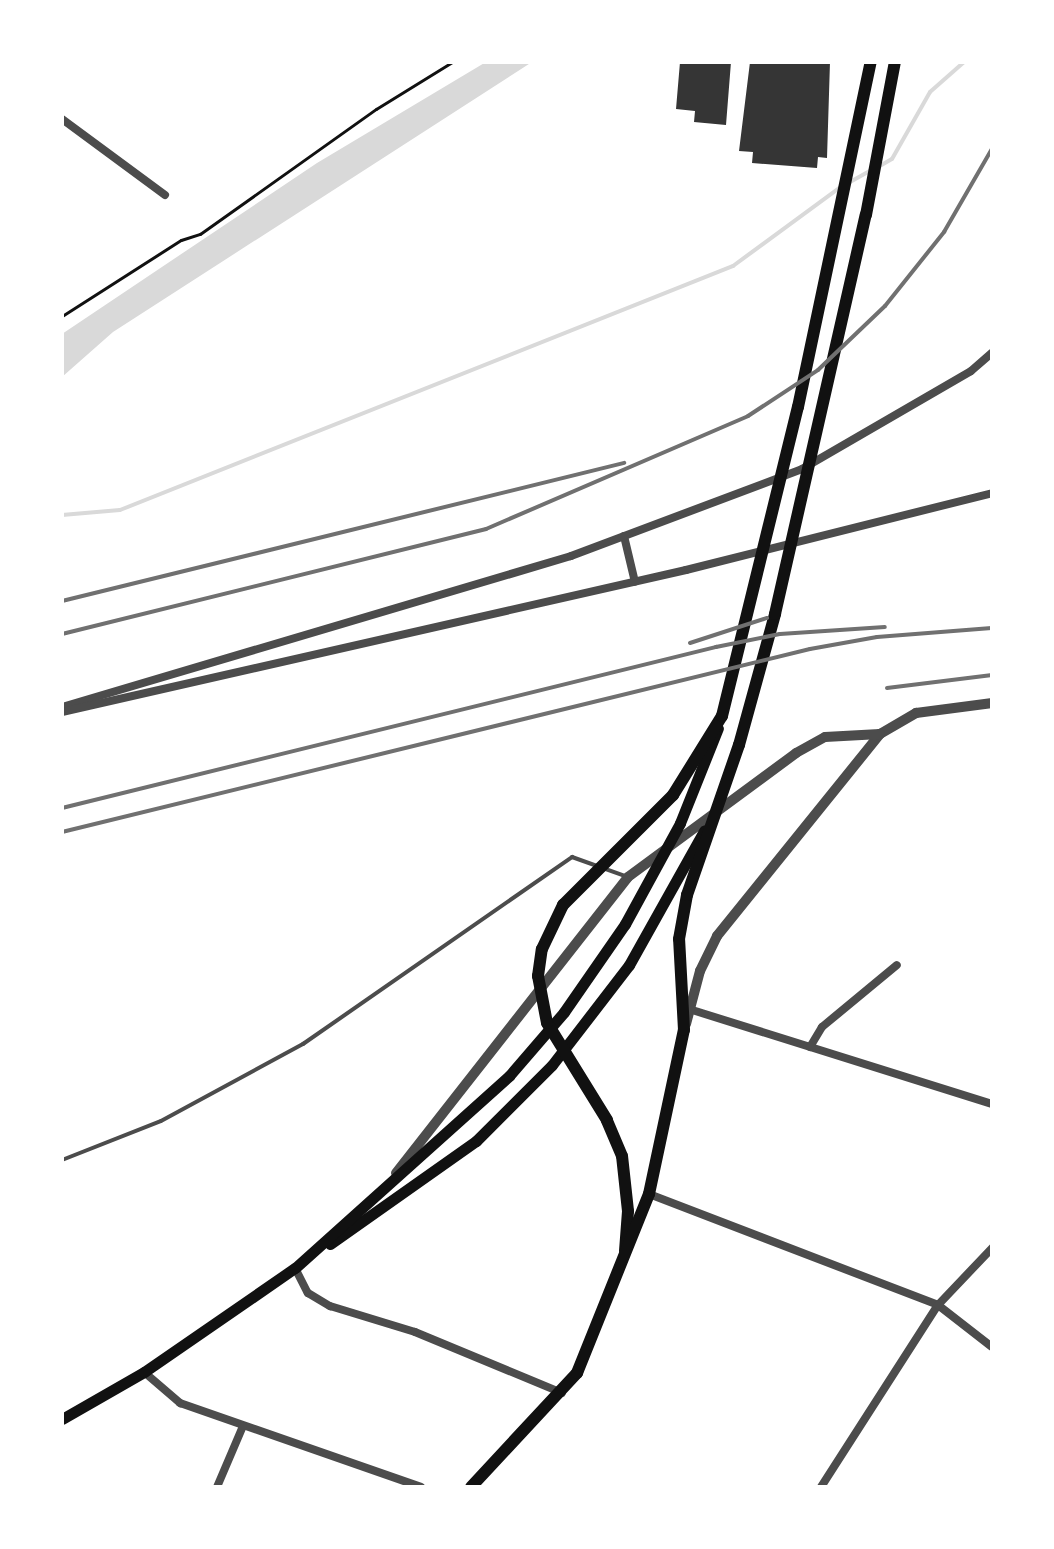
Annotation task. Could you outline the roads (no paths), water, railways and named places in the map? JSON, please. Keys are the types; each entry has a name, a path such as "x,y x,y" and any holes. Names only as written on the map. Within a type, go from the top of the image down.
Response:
{"main road":[{"path":"295,1268 509,1076 608,951 680,823 722,716 801,392 871,62"},
{"path":"471,1487 563,1393 589,1352 649,1194 684,1030 679,939 710,820 739,745 775,614 866,215 895,62"},
{"path":"623,1268 626,1183 607,1120 547,1023 538,976 542,949 563,905 673,795 722,716"},
{"path":"62,1419 144,1372 476,1141 552,1065 629,965 710,820"}],"street":[{"path":"62,119 165,195"},
{"path":"62,710 624,536 802,469 971,371 992,353"},
{"path":"62,710 635,582 992,493"},
{"path":"624,536 635,582"},
{"path":"684,1030 700,971 734,911 880,734 916,713 992,703"},
{"path":"385,1187 628,877 796,753 825,737 880,734"},
{"path":"810,1047 822,1027 897,965"},
{"path":"689,1009 992,1104"},
{"path":"649,1194 938,1305 992,1347"},
{"path":"821,1487 938,1305 992,1248"},
{"path":"295,1268 308,1293 330,1306 415,1332 563,1393"},
{"path":"144,1372 180,1403 421,1487"},
{"path":"217,1487 243,1426"}],"lane":[{"path":"62,1160 161,1121 303,1044 572,857 628,877"}],"waterway":[{"path":"878,167 892,159 930,92 964,62"},
{"path":"850,182 870,171"},
{"path":"62,515 120,510 733,266 842,186"}],"railway":[{"path":"62,634 486,529 748,416 818,370 885,306 944,232 992,149"},
{"path":"62,601 624,463"},
{"path":"690,643 767,618"},
{"path":"62,808 716,647 780,634 885,627"},
{"path":"62,832 810,649 877,637 992,628"},
{"path":"887,688 992,675"}]}
